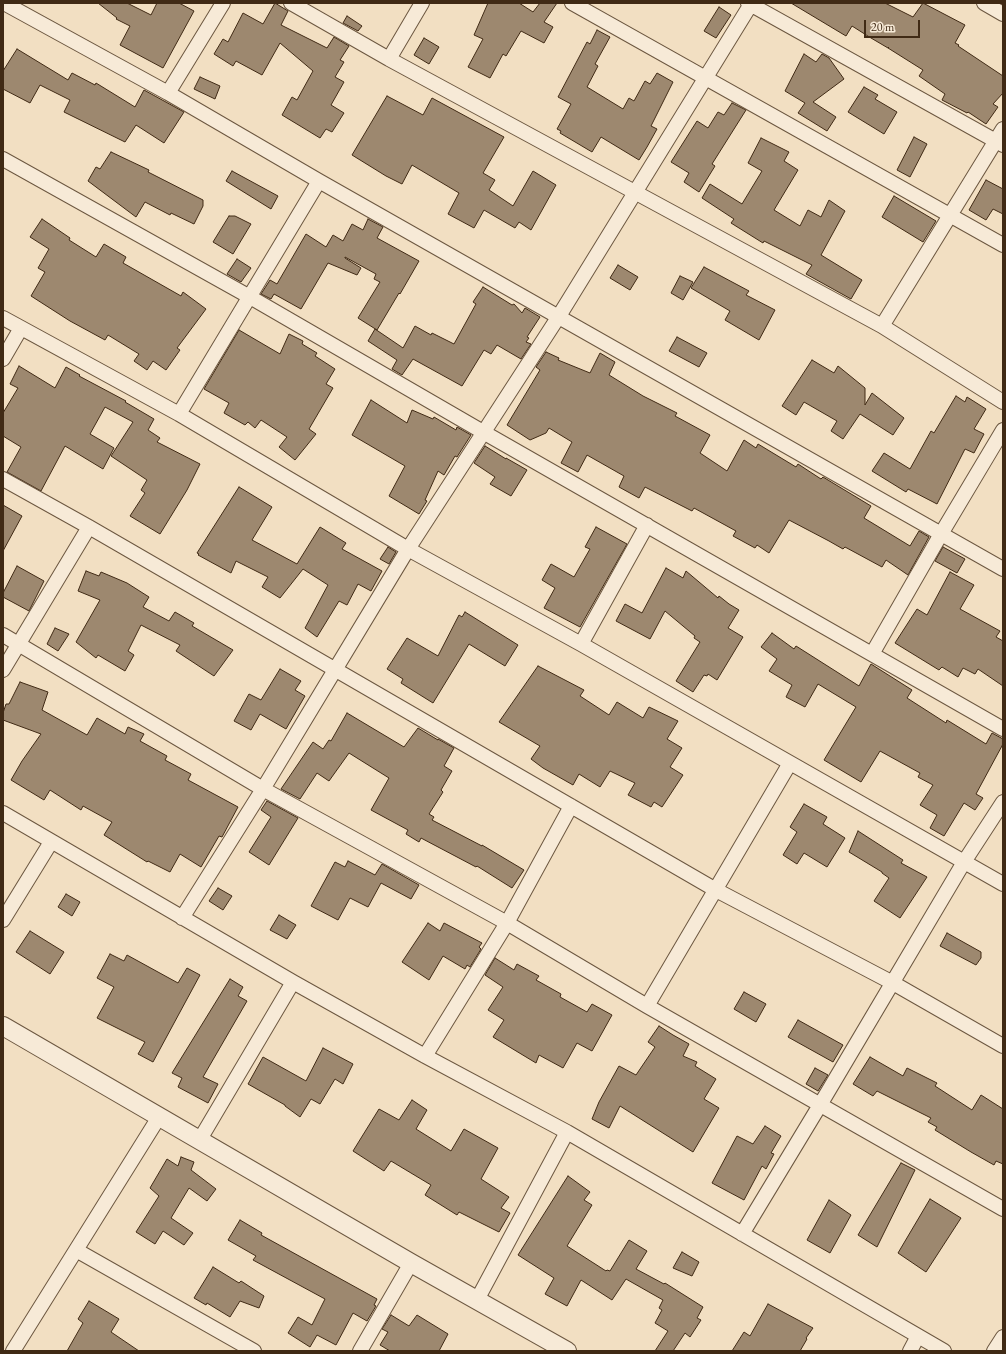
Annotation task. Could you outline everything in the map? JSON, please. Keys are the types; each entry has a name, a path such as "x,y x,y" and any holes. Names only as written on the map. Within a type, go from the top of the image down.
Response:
{"street":[{"path":"4,3 168,94 1003,569"},
{"path":"168,94 223,3"},
{"path":"291,3 389,59 882,326 1003,402"},
{"path":"389,59 422,3"},
{"path":"572,3 1003,245"},
{"path":"986,3 1003,14"},
{"path":"182,918 263,789 408,549 559,316 750,4 1001,138 950,215 882,326"},
{"path":"3,159 250,297 1003,729"},
{"path":"178,414 319,181"},
{"path":"3,318 178,414 408,549 581,644 1003,884"},
{"path":"3,359 21,328"},
{"path":"872,654 940,534 1003,430"},
{"path":"3,479 89,527 716,890 893,983 1003,1046"},
{"path":"581,644 647,525"},
{"path":"3,670 89,527"},
{"path":"3,635 263,789 507,923 647,1006 1003,1208"},
{"path":"647,1006 790,764"},
{"path":"742,1234 964,862 1003,802"},
{"path":"425,1056 507,923 571,806"},
{"path":"3,813 293,982 425,1056 567,1132 944,1351"},
{"path":"3,920 51,842"},
{"path":"200,1141 293,982"},
{"path":"3,1026 411,1263 567,1351"},
{"path":"12,1351 159,1117"},
{"path":"477,1300 567,1132"},
{"path":"76,1250 254,1351"},
{"path":"360,1351 411,1263"},
{"path":"910,1351 918,1336"},
{"path":"994,1351 1003,1337"}],"building":[{"path":"98,3 127,3 151,15 157,3 179,3 194,11 163,68 120,45 130,26 116,19 117,18"},
{"path":"275,3 288,11 281,25 327,48 334,37 349,46 340,60 344,62 335,77 344,82 331,105 344,113 332,132 326,129 320,138 282,115 292,97 297,100 313,71 280,43 262,75 236,61 233,66 214,54 223,39 228,42 243,13 263,24"},
{"path":"488,3 519,3 533,12 540,3 557,3 544,22 553,27 544,43 521,31 506,56 503,54 490,78 468,67 483,39 474,35"},
{"path":"791,3 885,3 913,17 923,3 965,25 955,43 1003,76 1003,93 993,104 998,107 986,124 968,112 967,113 942,100 945,94 919,76 923,70 888,48 852,26 846,36"},
{"path":"719,7 731,15 716,38 704,31"},
{"path":"347,16 362,26 358,31 343,23"},
{"path":"597,30 610,37 595,64 598,66 587,87 623,109 629,98 634,101 645,81 650,84 657,73 673,82 651,126 657,129 639,160 601,137 592,152 560,133 561,131 557,129 571,104 558,97 587,42 590,44"},
{"path":"424,38 439,47 429,64 414,55"},
{"path":"17,49 68,80 72,73 95,85 96,83 135,107 144,90 184,112 164,143 136,125 125,142 64,112 70,100 40,85 30,103 3,89 3,71"},
{"path":"804,54 816,62 822,54 829,58 844,79 813,102 836,117 827,131 798,113 805,103 785,91"},
{"path":"200,77 220,86 215,99 194,89"},
{"path":"864,87 878,95 875,99 897,112 884,134 848,112"},
{"path":"387,96 423,115 432,98 504,137 483,173 495,180 489,190 513,206 533,171 556,185 531,230 519,222 515,228 484,210 474,228 448,214 459,193 412,165 402,184 352,155"},
{"path":"732,103 746,110 712,164 715,166 699,192 684,182 689,173 671,162 697,121 708,128 718,112 724,115"},
{"path":"914,137 927,144 910,177 897,170"},
{"path":"761,138 789,152 784,161 798,170 774,210 800,226 808,210 821,217 829,200 845,211 821,255 862,280 851,299 806,274 812,265 764,241 763,243 731,223 734,219 702,198 710,184 742,204 762,171 748,163"},
{"path":"111,152 149,170 148,172 203,200 203,206 194,224 171,213 170,215 145,202 136,217 88,181 96,167 100,169"},
{"path":"232,171 278,196 271,209 226,181"},
{"path":"986,180 1003,189 1003,214 993,209 986,220 969,210"},
{"path":"894,196 936,221 923,242 882,217"},
{"path":"229,216 235,216 251,224 233,254 213,242"},
{"path":"42,219 70,238 69,240 96,257 104,244 126,257 123,263 181,296 183,292 206,309 177,348 180,350 166,370 153,361 147,370 134,361 139,354 108,335 105,340 70,321 31,296 45,272 38,268 49,249 30,237"},
{"path":"368,219 383,227 377,238 419,261 377,330 358,318 380,282 374,279 376,274 345,257 361,268 357,275 328,263 301,309 274,294 271,299 261,294 270,280 277,284 306,234 326,247 333,235 343,241 352,224 363,230"},
{"path":"237,259 251,268 241,282 227,274"},
{"path":"618,265 638,277 630,290 610,278"},
{"path":"704,267 749,291 746,295 775,310 759,340 725,320 730,311 691,288"},
{"path":"680,276 693,282 683,300 671,293"},
{"path":"483,287 512,305 514,304 522,313 525,308 540,317 527,337 529,338 526,342 531,344 521,359 497,345 491,354 484,350 462,386 413,359 402,375 392,369 397,360 368,341 375,329 403,348 415,326 431,335 432,333 454,344 476,304 473,302"},
{"path":"239,330 280,354 289,334 303,341 302,344 317,353 315,356 335,369 326,384 333,388 309,429 316,434 295,460 279,447 287,437 261,420 255,428 248,422 245,425 224,413 229,403 204,389"},
{"path":"677,337 707,353 699,367 669,351"},
{"path":"546,352 559,358 558,360 590,373 600,353 615,362 609,375 643,396 677,413 675,416 710,435 700,453 727,471 744,440 756,448 758,444 796,467 798,464 821,479 823,477 871,506 864,518 910,546 919,531 929,537 908,575 886,560 882,567 845,547 843,549 789,520 769,553 757,545 755,548 733,536 736,531 694,508 692,511 645,487 639,498 619,487 624,476 587,455 578,472 561,463 572,442 549,428 546,433 530,440 507,425 540,370 536,367"},
{"path":"812,360 834,373 838,366 865,388 865,405 872,393 904,418 893,435 860,414 843,439 831,431 837,421 804,402 796,415 782,406"},
{"path":"19,366 55,388 66,367 80,375 79,376 126,401 125,402 154,419 148,430 160,438 157,442 200,464 187,490 160,534 130,516 145,493 141,490 147,480 111,456 133,422 105,407 90,434 114,448 103,469 65,446 41,491 7,472 21,447 3,436 3,413 18,388 10,384"},
{"path":"956,396 965,402 967,397 986,409 974,429 984,434 974,453 965,449 937,504 908,489 906,492 872,471 884,453 910,469 931,431 934,433"},
{"path":"371,400 407,423 412,410 433,419 434,417 456,430 457,427 471,435 457,457 455,456 444,475 438,471 425,500 427,501 419,514 389,496 405,466 352,435"},
{"path":"485,446 527,470 511,496 490,484 495,477 474,463"},
{"path":"239,487 272,507 252,540 297,564 320,527 346,543 342,549 382,571 371,591 358,584 347,605 339,601 317,637 305,628 328,585 303,569 280,598 262,587 268,577 236,561 231,573 198,555 199,554 197,553"},
{"path":"3,505 22,516 3,551"},
{"path":"596,527 627,544 580,627 544,608 555,588 542,580 551,564 574,577 590,549 585,547"},
{"path":"388,547 396,552 389,564 380,559"},
{"path":"943,547 965,559 957,573 935,561"},
{"path":"17,566 44,581 29,611 3,597 3,593"},
{"path":"666,568 683,578 686,571 718,598 719,596 739,610 728,628 743,637 717,680 708,674 707,676 704,675 693,692 676,681 700,642 694,638 695,636 665,611 650,639 616,621 625,604 642,613"},
{"path":"86,571 99,576 101,572 127,583 149,597 143,607 169,621 175,612 194,623 192,626 233,650 214,676 176,651 180,645 141,625 128,651 134,655 125,671 98,655 96,658 76,642 100,600 78,591"},
{"path":"950,572 974,585 960,609 1000,631 996,637 1003,641 1003,686 978,669 975,674 963,668 958,677 942,667 939,670 895,643 917,609 927,615"},
{"path":"465,612 518,645 505,666 469,644 433,703 401,683 403,679 387,669 407,638 438,656 459,615 462,617"},
{"path":"55,628 69,634 58,651 47,644"},
{"path":"772,633 794,649 796,646 859,686 871,664 912,690 907,698 946,723 947,720 986,744 992,733 1003,739 1003,744 976,794 983,798 975,810 964,803 944,836 930,828 937,815 920,805 933,785 918,777 920,773 880,751 861,782 824,760 856,707 818,684 805,707 786,697 792,685 769,671 777,659 761,647"},
{"path":"538,666 584,690 580,696 609,715 617,702 643,718 649,707 678,721 667,739 682,748 670,767 683,775 662,807 654,802 651,807 628,795 635,783 610,771 600,787 579,774 573,785 543,768 531,759 540,746 499,722"},
{"path":"280,669 301,681 295,690 305,696 286,729 260,714 251,730 234,721 249,694 261,700"},
{"path":"20,682 48,692 42,710 87,735 97,718 125,734 128,727 144,734 140,741 167,756 165,760 191,774 188,780 238,807 222,837 219,836 201,867 180,854 170,872 148,861 147,862 104,835 112,822 83,806 81,810 50,790 44,800 11,780 41,734 3,720 3,713 6,704 9,704"},
{"path":"347,713 404,747 418,728 454,748 444,766 452,771 441,790 443,792 429,814 434,817 432,820 482,845 524,870 512,888 477,866 476,867 421,838 419,842 406,834 408,830 371,810 389,778 349,753 329,781 317,773 300,799 281,789 313,742 323,749 329,740 331,741"},
{"path":"267,801 298,818 269,865 249,852 271,817 261,810"},
{"path":"804,804 827,817 823,824 845,838 827,867 804,853 797,864 783,855 797,832 790,827"},
{"path":"858,831 903,860 901,863 927,877 900,918 874,901 889,878 882,872 849,852"},
{"path":"348,861 375,875 382,864 419,885 411,899 381,883 368,907 350,898 338,920 311,906 335,862 345,867"},
{"path":"218,888 232,896 223,910 209,901"},
{"path":"66,894 80,902 72,916 58,907"},
{"path":"279,915 296,925 287,939 270,930"},
{"path":"428,923 440,931 444,923 482,943 479,947 481,949 470,967 467,965 465,969 443,956 429,980 402,962"},
{"path":"30,931 64,952 50,974 16,952"},
{"path":"947,933 981,952 981,958 976,965 940,946"},
{"path":"110,954 124,961 127,955 178,983 187,968 200,975 153,1062 138,1054 145,1042 97,1018 114,987 97,978"},
{"path":"495,958 514,970 517,964 539,976 536,980 561,994 560,997 587,1012 592,1004 612,1015 592,1051 577,1043 563,1068 539,1055 536,1063 493,1037 504,1020 488,1010 503,987 485,975"},
{"path":"230,979 243,987 238,996 247,1001 203,1077 218,1084 208,1103 178,1087 182,1078 172,1073"},
{"path":"744,992 766,1004 756,1022 734,1009"},
{"path":"798,1020 843,1045 833,1062 788,1037"},
{"path":"659,1026 689,1044 683,1056 697,1062 695,1066 716,1079 704,1099 719,1108 693,1152 620,1106 609,1128 592,1119 599,1102 619,1066 636,1075 655,1047 648,1042"},
{"path":"323,1048 353,1064 343,1084 335,1079 320,1104 311,1099 300,1117 285,1105 248,1084 263,1057 306,1081"},
{"path":"870,1057 903,1076 907,1068 937,1083 935,1086 972,1110 981,1095 1003,1109 1003,1164 996,1161 994,1165 935,1130 937,1127 928,1122 931,1118 877,1091 873,1096 853,1084"},
{"path":"815,1068 828,1075 818,1091 806,1084"},
{"path":"412,1100 427,1110 416,1129 451,1151 464,1129 498,1148 481,1179 509,1197 501,1208 510,1213 499,1232 459,1212 457,1215 425,1195 431,1185 391,1161 384,1171 353,1151 379,1109 399,1120"},
{"path":"765,1126 781,1136 771,1153 774,1154 766,1169 762,1166 744,1200 712,1183 737,1136 753,1144"},
{"path":"181,1157 194,1162 191,1170 216,1189 207,1201 189,1188 171,1218 193,1233 184,1245 163,1231 155,1244 136,1232 159,1196 150,1188 167,1159 178,1166"},
{"path":"901,1163 915,1170 877,1247 858,1235"},
{"path":"568,1176 590,1192 584,1200 592,1205 567,1246 606,1271 610,1271 629,1240 647,1251 636,1269 664,1284 665,1283 703,1307 697,1318 701,1320 690,1337 685,1333 673,1351 655,1351 668,1331 655,1323 662,1310 659,1308 663,1300 626,1279 612,1300 581,1280 567,1306 545,1294 554,1278 518,1255"},
{"path":"930,1199 961,1218 926,1272 898,1253"},
{"path":"829,1200 851,1215 830,1253 807,1240"},
{"path":"240,1220 262,1233 261,1235 377,1299 374,1305 376,1306 367,1321 353,1313 336,1345 317,1335 310,1347 288,1333 298,1317 312,1325 325,1299 253,1260 256,1256 228,1240"},
{"path":"682,1252 699,1262 692,1276 673,1268"},
{"path":"213,1267 239,1283 241,1281 264,1296 259,1308 240,1301 230,1317 207,1303 206,1305 194,1298"},
{"path":"89,1301 119,1319 111,1332 139,1351 67,1351 83,1323 78,1319"},
{"path":"768,1304 813,1328 800,1351 732,1351 744,1332 750,1336"},
{"path":"391,1315 409,1326 417,1315 448,1334 439,1351 390,1351 380,1345 388,1332 382,1329"}]}
